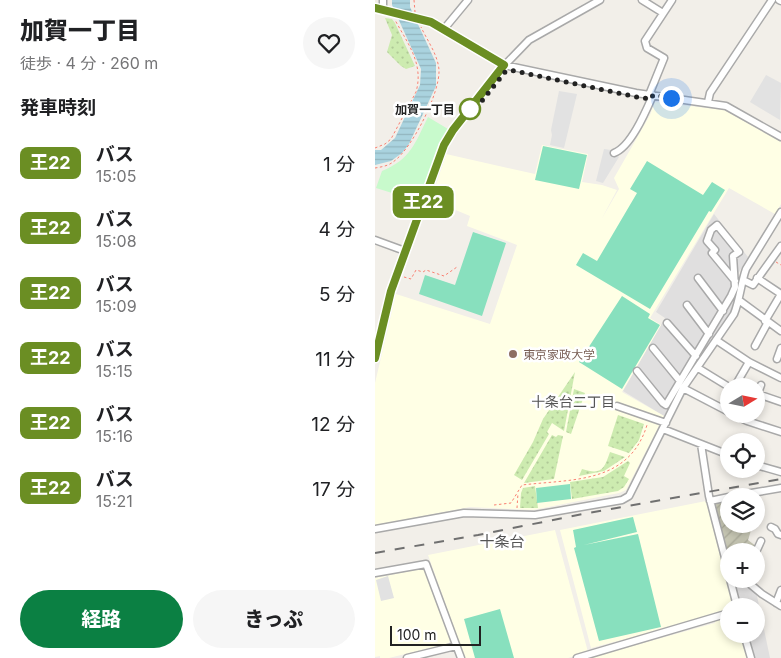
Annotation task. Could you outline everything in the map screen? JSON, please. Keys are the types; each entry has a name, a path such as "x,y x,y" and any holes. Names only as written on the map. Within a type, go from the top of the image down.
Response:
{"street":[{"path":"383,0 383,10"},
{"path":"444,29 468,0"},
{"path":"375,358 388,301 447,139 504,65 531,39 600,0"},
{"path":"642,0 663,13"},
{"path":"614,153 620,151 631,137 647,110 651,95 650,90 664,58 647,48 645,41 672,0"},
{"path":"708,102 710,93 772,0"},
{"path":"375,8 394,15 431,22 504,65 651,95 726,106 781,137"},
{"path":"637,371 666,405 698,368 735,312 740,300 746,269 781,212"},
{"path":"375,530 464,513 535,515 622,500 629,496 665,426 696,356 731,296 735,281 733,256 739,252 717,225 711,230 707,241 715,250 712,253 735,281"},
{"path":"375,240 405,251"},
{"path":"743,280 753,285 781,246"},
{"path":"698,278 724,309 735,312"},
{"path":"755,346 781,294 757,278"},
{"path":"740,300 781,331"},
{"path":"687,305 709,334"},
{"path":"667,322 696,356"},
{"path":"716,340 749,362 781,378"},
{"path":"653,348 682,385 720,407"},
{"path":"777,359 781,348"},
{"path":"740,378 749,362"},
{"path":"698,368 720,381"},
{"path":"765,398 781,402"},
{"path":"617,406 720,451"},
{"path":"753,423 781,432"},
{"path":"701,444 710,501 721,543"},
{"path":"765,468 781,472"},
{"path":"765,491 781,488"},
{"path":"710,501 720,499"},
{"path":"771,527 781,535"},
{"path":"375,573 426,564 461,658"},
{"path":"755,588 779,604 781,590"},
{"path":"577,658 720,616"},
{"path":"747,643 751,658"},
{"path":"407,658 456,646"}],"path":[{"path":"375,168 394,162 405,151 413,139 436,91 439,78 437,61 417,18 414,0"},
{"path":"375,148 391,139 418,83 418,66 394,15"},
{"path":"401,276 411,279 416,270 423,272 426,270 444,276 457,267"},
{"path":"495,505 511,503 522,485 593,477 609,471 626,460 633,452 647,425"},
{"path":"517,508 518,492"}],"shaded area":[{"path":"766,75 781,83 780,120 750,102"},
{"path":"559,91 577,94 564,148 550,145"},
{"name":"東京家政大学","path":"655,102 724,110 781,142 781,204 775,214 729,188 650,318 661,325 622,392 664,416 626,490 533,510 470,507 375,525 375,383 396,294 490,324 517,245 467,226 470,216 434,201 432,197 446,154 535,174 542,145 588,154 582,182 602,185 617,190 601,220 619,189 614,178 650,115"},
{"path":"604,149 611,150 619,157 603,183 596,181"},
{"path":"714,214 748,257 738,274 731,312 679,387 664,416 623,391 665,318 656,312"},
{"path":"706,501 720,555 720,588 728,588 731,598 720,598 720,611 701,619 591,648 560,530"},
{"path":"720,501 720,525 714,502"},
{"path":"555,530 588,652 568,658 465,658 428,555"},
{"path":"722,533 750,533 748,540 752,543 725,543"},
{"path":"424,570 450,639 449,643 389,658 375,657 375,578"},
{"path":"388,576 394,598 381,601 376,580"},
{"path":"736,588 752,588 756,591 757,598 739,598"},
{"path":"720,619 720,643 743,643 747,658 590,658 715,623 715,620"},
{"path":"765,634 770,658 754,658 750,643 765,643"}],"green space":[{"path":"385,18 392,19 395,23 415,66 406,69 387,52 392,35"},
{"path":"428,117 448,129 442,139 418,201 376,188 382,171 400,161 406,155"},
{"path":"543,146 587,155 579,189 535,180"},
{"path":"647,161 703,195 712,182 725,190 711,212 709,211 650,309 576,265 583,253 597,261 637,193 630,189"},
{"path":"473,232 506,243 482,316 419,294 425,275 455,285"},
{"path":"622,296 650,314 648,318 660,325 622,389 579,362"},
{"path":"575,372 564,431 552,423 547,432 549,434 522,480 514,475 533,442 543,419"},
{"path":"574,389 585,393 571,434 566,432"},
{"path":"618,415 644,424 639,440 629,453 608,446"},
{"path":"552,435 556,437 558,435 563,436 554,479 524,483"},
{"path":"610,452 625,457 604,471 579,476 582,469 598,471 604,467"},
{"path":"628,461 630,463 624,476 629,479 624,487 618,491 572,499 570,482 603,477"},
{"path":"570,484 571,499 537,503 536,488"},
{"path":"535,486 538,508 520,508 523,488"},
{"path":"633,517 637,532 584,545 638,534 661,627 599,641 574,548 576,547 573,530"},
{"path":"500,609 514,658 475,658 464,619"}],"water":[{"path":"392,0 410,0 410,7 436,63 436,86 409,144 402,153 391,161 375,165 375,150 381,150 395,138 420,85 421,69 392,5"}],"railway":[{"path":"375,553 781,479"}],"bus line":[{"name":"王22","path":"375,8 431,22 504,65 453,130 444,145 391,291 375,358"}],"place":[{"name":"加賀一丁目","path":"470,109"},
{"name":"東京家政大学","path":"513,354"}],"district":[{"name":"十条台二丁目","path":"573,401"},
{"name":"十条台","path":"502,541"}],"route":[{"path":"470,109 470,116 505,72 510,70 637,97 651,99 653,95 671,98"}]}
